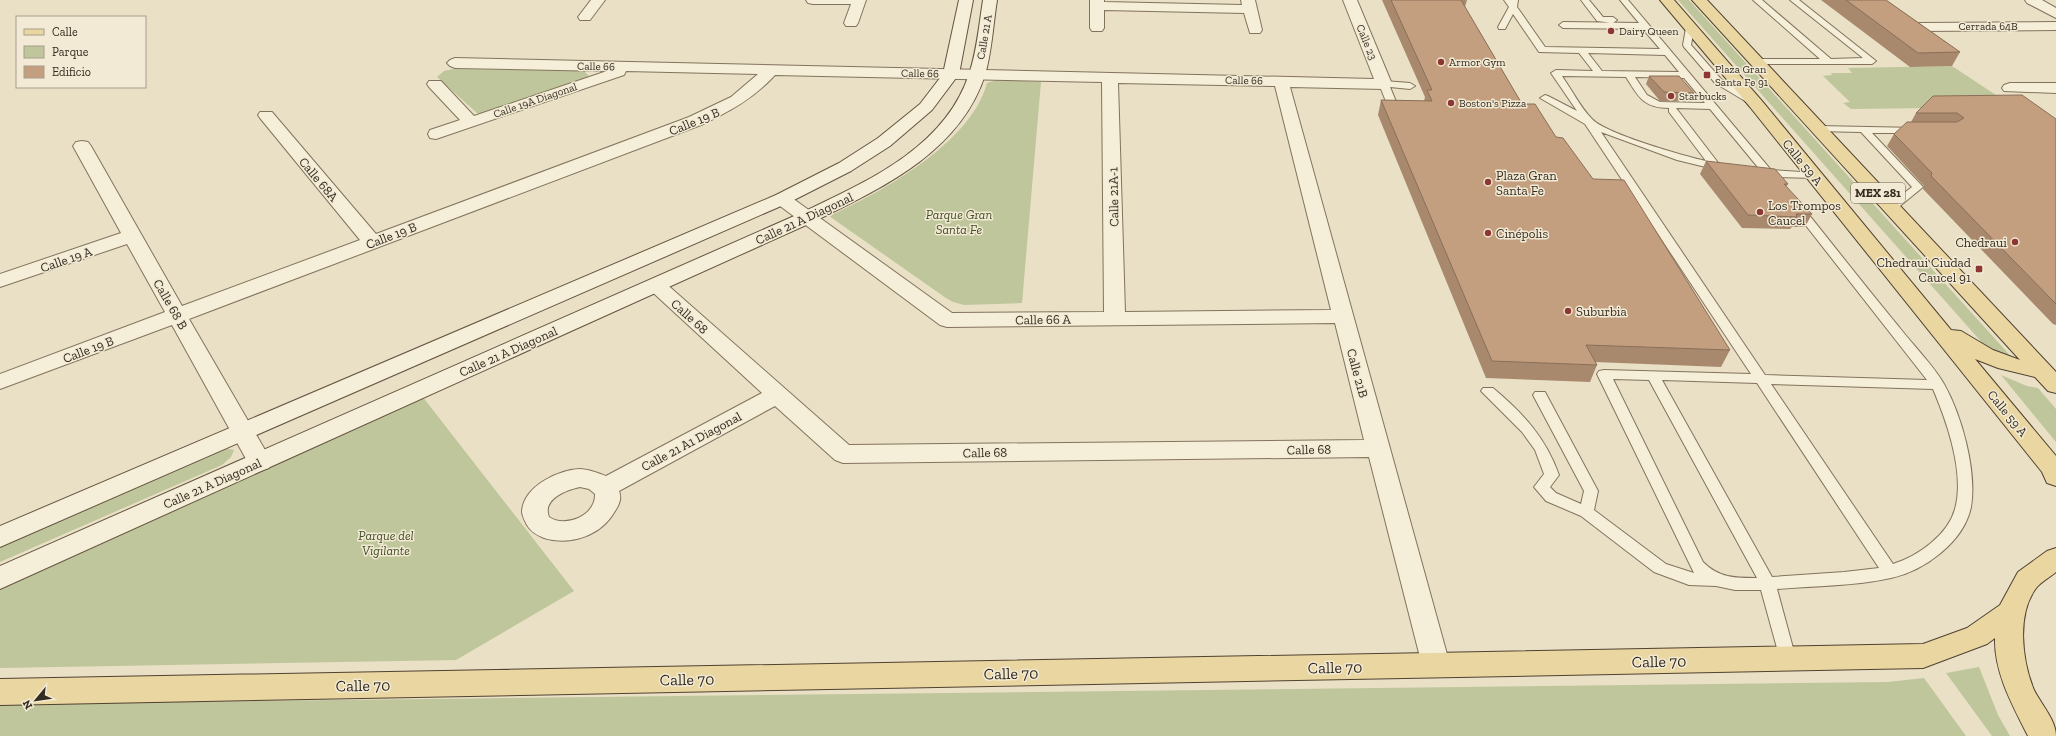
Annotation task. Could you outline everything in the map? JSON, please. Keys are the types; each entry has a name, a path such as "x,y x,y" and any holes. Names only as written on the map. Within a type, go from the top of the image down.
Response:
{"main road":[{"name":"Calle 59 A","path":"1667,0 1756,104 2052,468 2056,477"},
{"name":"MEX 281","path":"1699,0 1891,208 2051,376"},
{"path":"1935,324 1975,351 1996,361 2017,368 2051,376"},
{"path":"2044,736 2020,692 2009,649 2010,613 2027,580 2056,558"},
{"name":"Calle 70","path":"0,692 1922,656 1977,636 2010,613"}],"street":[{"path":"585,17 598,0"},
{"path":"813,0 859,0 851,23"},
{"name":"Calle 21 A","path":"951,74 966,0"},
{"name":"Calle 21 A","path":"977,74 990,0"},
{"name":"Calle 23","path":"1350,0 1384,84"},
{"path":"2032,0 2056,14"},
{"path":"1097,28 1098,3 1249,5 1255,30"},
{"name":"Cerrada 64B","path":"1920,27 2056,26"},
{"name":"Calle 66","path":"456,63 1384,84"},
{"name":"Calle 19A Diagonal","path":"436,134 634,67"},
{"name":"Calle 19 B","path":"0,382 713,114 747,95 771,70"},
{"name":"Calle 21 A Diagonal","path":"0,537 782,199 845,166 884,142 926,107 951,74"},
{"name":"Calle 21 A Diagonal","path":"0,578 808,217 872,185 919,153 939,136 963,105 977,74"},
{"name":"Calle 21A-1","path":"1110,77 1115,318"},
{"name":"Calle 21B","path":"1281,81 1436,665"},
{"path":"435,84 471,122"},
{"path":"2010,88 2056,88"},
{"name":"Calle 68A","path":"266,115 372,242"},
{"name":"Calle 68 B","path":"82,146 260,462"},
{"name":"Calle 66 A","path":"782,199 947,320 1343,316"},
{"name":"Calle 19 A","path":"0,281 132,236"},
{"name":"Calle 68","path":"656,285 843,454 1378,448"},
{"name":"Calle 21 A1 Diagonal","path":"605,488 777,395"}],"lane":[{"path":"1585,0 1600,20 1643,23"},
{"path":"1624,0 1825,239 1938,385 1951,414 1961,456 1963,509 1949,537 1923,558 1890,572 1857,578 1730,583 1707,576 1697,566 1604,374 1938,385"},
{"path":"1757,0 1828,61"},
{"path":"1757,62 1872,61 1794,0"},
{"path":"1512,2 1542,50 1667,52"},
{"path":"1502,26 1512,2"},
{"path":"1563,25 1643,23"},
{"path":"1582,51 1599,74"},
{"path":"1686,75 1556,73 1890,572"},
{"path":"1629,74 1644,96 1658,105 1714,108"},
{"path":"1392,104 1384,84 1410,86"},
{"path":"1545,98 1611,134 1652,149 1716,167 1734,170"},
{"path":"1714,108 1672,110 1716,167"},
{"path":"1818,129 1927,130"},
{"path":"1864,130 1918,187 1891,208"},
{"path":"1754,172 1813,174"},
{"path":"1653,376 1767,582 1788,658"},
{"path":"1488,391 1524,424 1542,446 1552,475 1541,487 1551,497 1586,512 1660,568 1689,579 1717,580"},
{"path":"1540,396 1591,491 1586,512"}],"green space":[{"path":"1678,0 1689,0 2016,362 1993,355"},
{"path":"1952,66 2014,107 1851,109 1843,103 1850,102 1823,76 1832,75 1831,73 1852,73 1848,68"},
{"path":"453,69 584,71 589,76 587,78 485,113 477,113 437,77 444,71"},
{"name":"Parque Gran Santa Fe","path":"997,80 1041,82 1022,303 964,305 946,298 829,216 874,194 922,163 944,145 963,126 978,105 987,83"},
{"path":"2001,375 2027,386 2038,388 2056,409 2056,442"},
{"name":"Parque del Vigilante","path":"422,396 574,591 456,660 0,668 0,586"},
{"path":"225,448 234,450 231,457 222,465 0,562 0,544"},
{"path":"1979,667 1998,715 2010,736 1992,736 1946,673"},
{"path":"1924,678 1966,736 0,736 0,704 1888,682"}],"building":[{"name":"Plaza Gran Santa Fe","path":"1391,0 1461,0 1522,104 1535,104 1556,137 1563,138 1593,179 1624,180 1730,350 1586,345 1597,365 1492,361 1381,100 1432,101 1427,90 1432,90"},
{"path":"1846,0 1886,0 1960,52 1918,53"},
{"path":"1649,76 1679,76 1694,93 1664,92"},
{"name":"Chedraui","path":"2022,95 2056,119 2056,304 1931,176 1932,173 1894,134 1907,122 1957,122 1964,118 1957,113 1916,113 1933,96"},
{"path":"1706,161 1775,169 1788,184 1784,184 1812,214 1796,214 1797,217 1748,215"}],"place":[{"name":"Dairy Queen","path":"1611,31"},
{"name":"Armor Gym","path":"1441,62"},
{"name":"Plaza Gran Santa Fe 91","path":"1707,75"},
{"name":"Starbucks","path":"1671,96"},
{"name":"Boston's Pizza","path":"1451,103"},
{"name":"Plaza Gran Santa Fe","path":"1488,182"},
{"name":"Los Trompos Caucel","path":"1760,212"},
{"name":"Cinépolis","path":"1488,233"},
{"name":"Chedraui","path":"2015,242"},
{"name":"Chedraui Ciudad Caucel 91","path":"1979,269"},
{"name":"Suburbia","path":"1568,311"}]}
